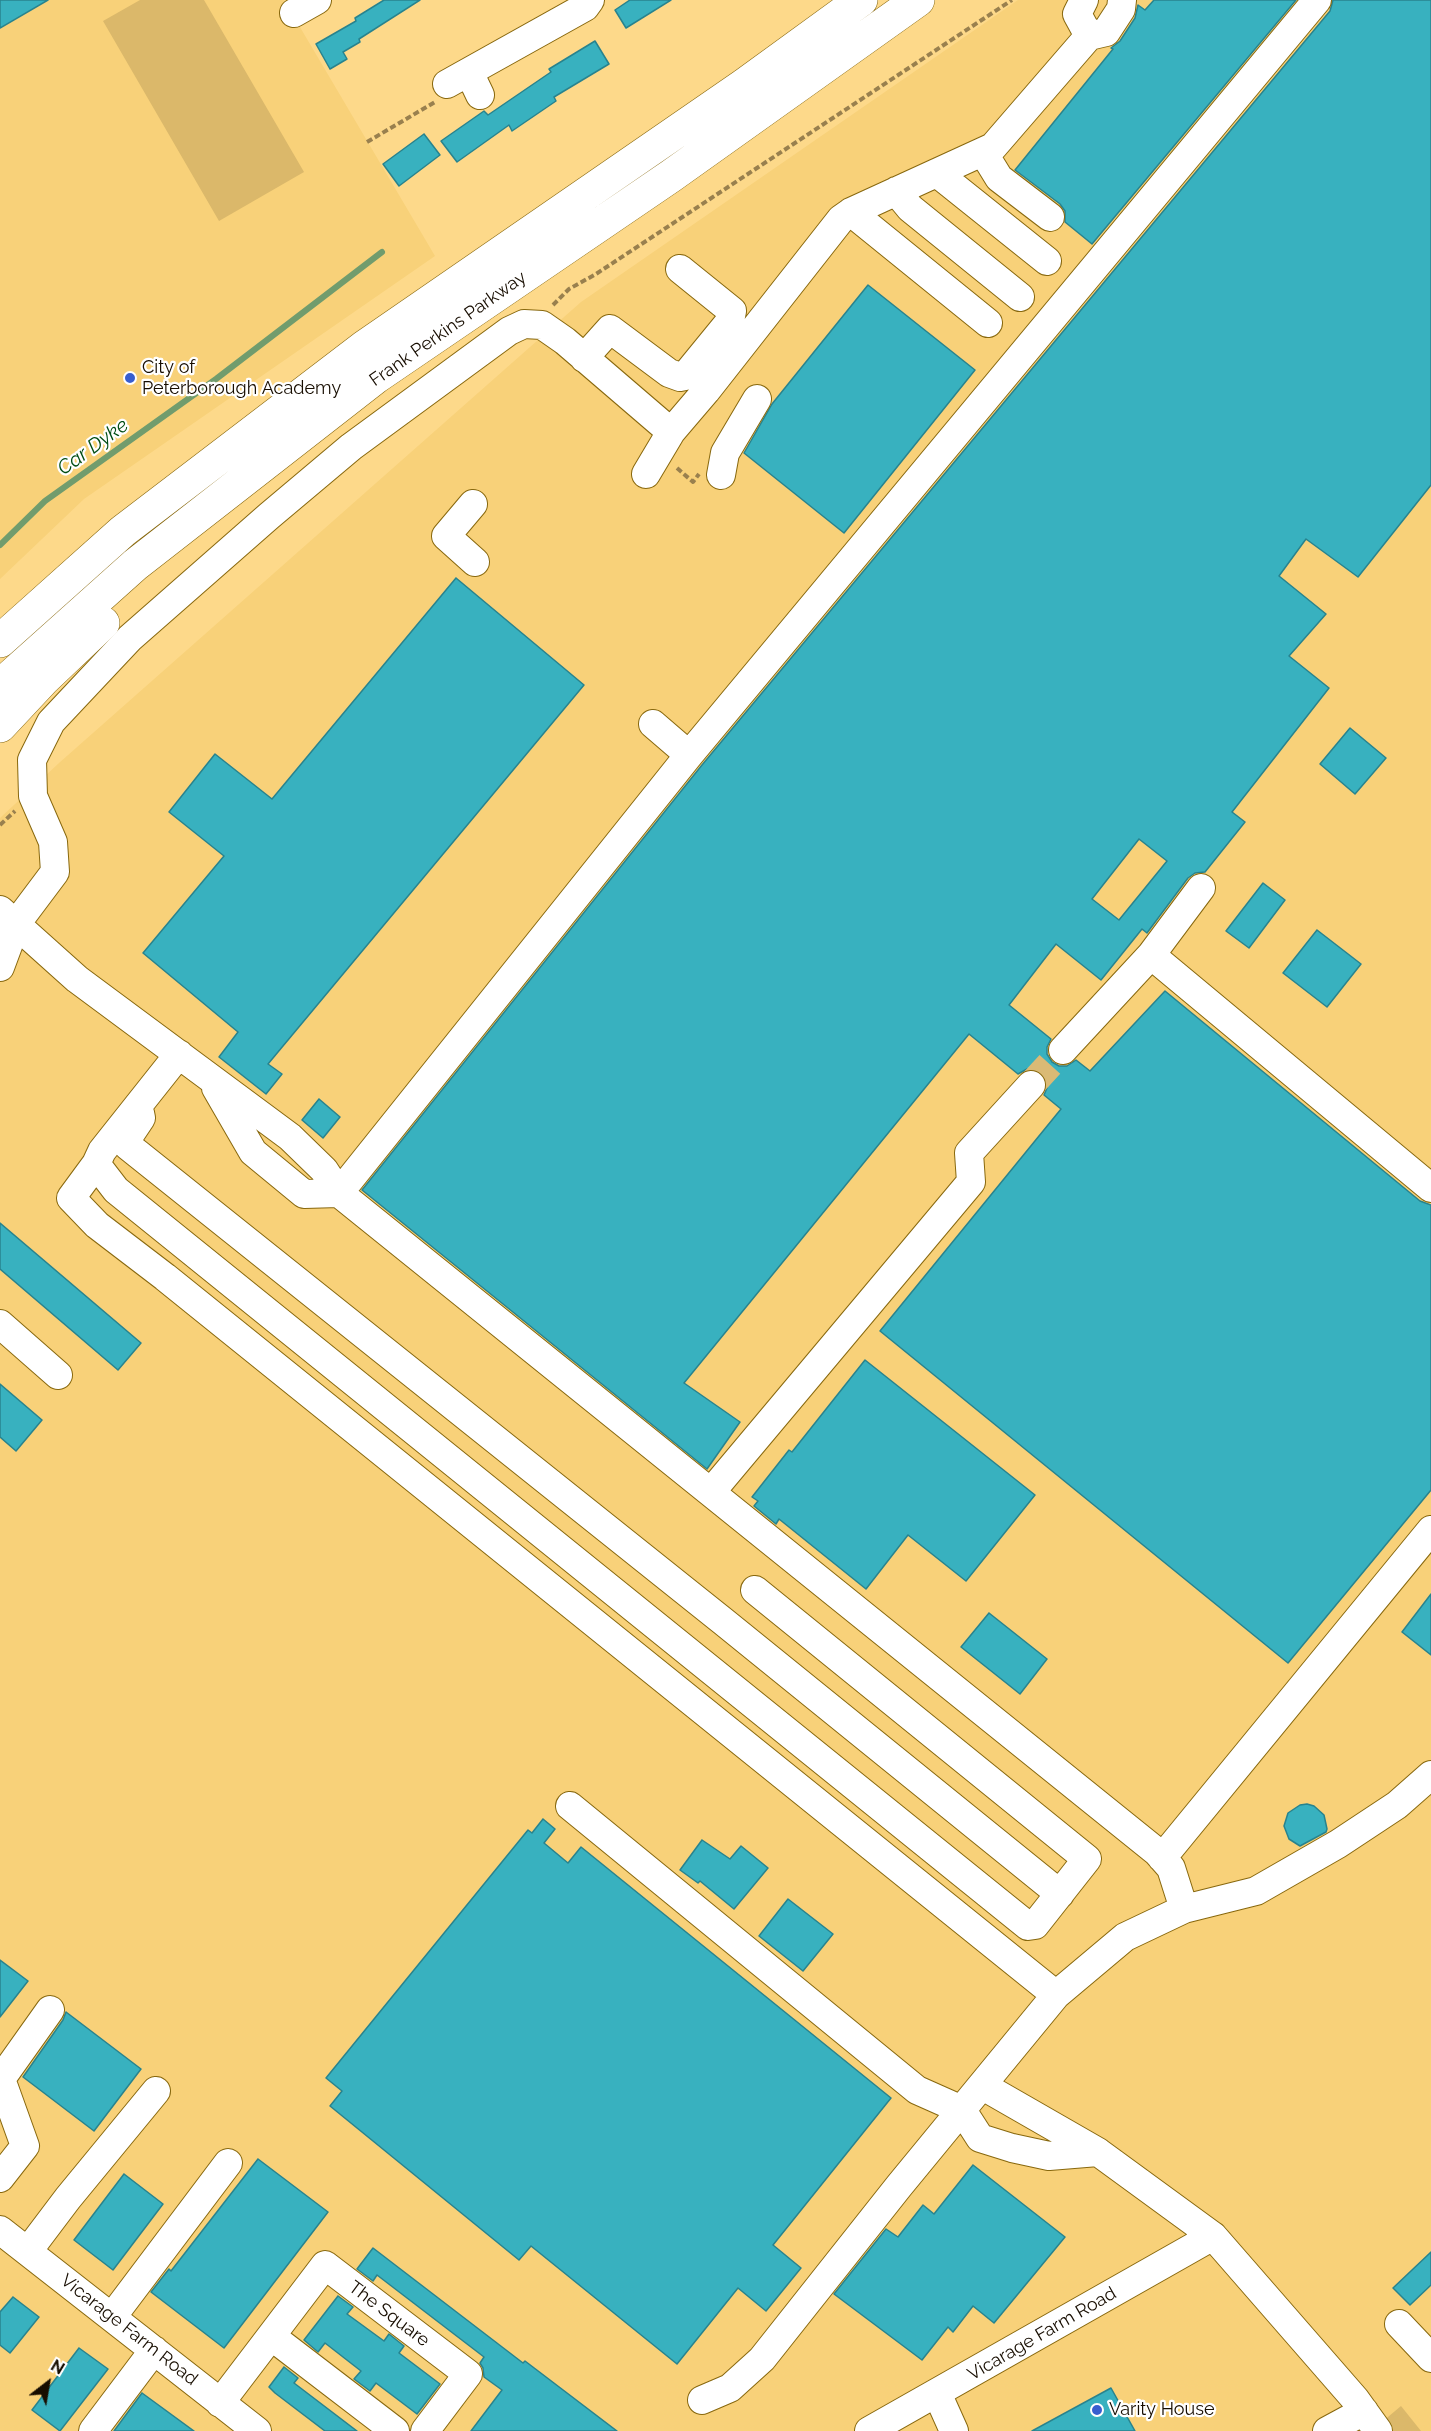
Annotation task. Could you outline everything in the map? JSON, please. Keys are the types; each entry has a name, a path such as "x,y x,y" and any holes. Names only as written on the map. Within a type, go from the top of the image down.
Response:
{"highway":[{"name":"Frank Perkins Parkway","path":"0,641 123,531 364,347 744,85 861,0"},
{"name":"Frank Perkins Parkway","path":"0,686 135,565 376,377 671,176 918,0"},
{"path":"887,23 925,0"},
{"path":"0,726 44,679 308,430"}],"street":[{"path":"465,84 585,7 590,0"},
{"path":"1084,0 1077,14 1089,36"},
{"path":"646,474 671,432 841,219 851,212 993,147 1089,36 1107,32 1121,9 1122,0"},
{"path":"339,1193 689,755 1317,0"},
{"path":"983,152 999,178 1050,217"},
{"path":"937,172 1047,261"},
{"path":"896,191 910,208 1020,297"},
{"path":"851,212 988,323"},
{"path":"584,358 610,329 669,374 685,376 729,321 732,311 680,269"},
{"path":"0,967 8,917 55,872 53,842 33,796 32,760 51,722 130,638 351,447 508,331 524,324 542,326 565,341 671,432"},
{"path":"723,464 757,399"},
{"path":"472,504 446,536 475,562"},
{"path":"653,724 689,755"},
{"path":"1063,1050 1151,955 1201,888"},
{"path":"8,917 77,979 210,1077 253,1152 304,1194 339,1193 1162,1858 1171,1868 1184,1910"},
{"path":"1151,955 1431,1188"},
{"path":"179,1054 102,1151 96,1164 71,1198 96,1225 165,1277 1056,1995"},
{"path":"711,1492 971,1182 969,1152 1031,1085"},
{"path":"138,1105 141,1118 129,1136 128,1146 1059,1894"},
{"path":"96,1164 116,1190 1028,1926 1035,1925 1087,1859 755,1590"},
{"path":"0,1324 58,1375"},
{"path":"1162,1858 1431,1530"},
{"path":"702,2400 730,2388 762,2359 892,2195 1056,1995 1125,1937 1184,1910 1256,1891 1368,1824 1397,1804 1431,1775"},
{"path":"570,1806 917,2090 962,2110 980,2138 1048,2156 1098,2152"},
{"path":"0,2178 25,2146 1,2079 50,2010"},
{"path":"983,2086 1098,2152 1214,2236 1371,2421 1327,2431"},
{"path":"28,2251 68,2198 156,2091"},
{"path":"112,2317 228,2163"},
{"name":"Vicarage Farm Road","path":"0,2230 257,2431"},
{"name":"Vicarage Farm Road","path":"869,2431 1214,2236"},
{"name":"The Square","path":"220,2403 326,2265 468,2374 424,2431"},
{"path":"1399,2324 1431,2358"},
{"path":"271,2337 395,2431"},
{"path":"93,2431 154,2350"},
{"path":"937,2393 954,2431"}],"path":[{"path":"537,324 544,312 569,289 596,274 1012,0"},
{"path":"367,142 465,84"},
{"path":"672,464 693,482 720,451 723,464"}],"shaded area":[{"name":"City of Peterborough Academy","path":"0,0 284,0 435,256 84,499 0,579"},
{"path":"140,0 204,0 304,172 219,221 103,21"},
{"path":"1018,0 1431,0 1431,2431 0,2431 0,818 59,763 581,302"},
{"path":"1401,2406 1421,2431 1388,2431 1382,2422"}],"building":[{"path":"0,0 48,0 0,28"},
{"path":"384,0 420,0 359,39 360,42 343,52 347,59 330,69 316,44 356,21 355,18"},
{"path":"630,0 671,0 626,28 615,10"},
{"path":"1154,0 1296,0 1092,244 1065,222 1065,211 1060,204 1015,170 1113,49 1111,48 1120,41 1135,18 1138,5 1145,10"},
{"path":"1333,0 1431,0 1431,485 1358,577 1306,539 1279,576 1326,614 1289,656 1329,688 1232,812 1245,822 1205,872 1195,873 1188,878 1147,933 1142,929 1101,980 1056,944 1009,1005 1051,1039 1047,1047 1047,1054 1052,1062 1059,1066 1067,1066 1076,1060 1090,1071 1165,991 1420,1201 1431,1205 1431,1490 1288,1663 880,1331 1061,1109 1044,1095 1047,1081 1042,1072 1027,1069 1018,1074 969,1034 684,1383 740,1422 707,1469 362,1190 702,765 1330,11","holes":["1139,839 1167,861 1119,920 1092,899"]},
{"path":"595,41 609,64 554,97 556,101 512,131 509,125 457,162 441,141 484,111 488,115 551,72 549,69"},
{"path":"424,134 440,155 399,186 383,164"},
{"path":"868,285 975,370 844,533 744,453 772,404"},
{"path":"456,578 584,685 268,1064 282,1074 266,1094 219,1057 238,1032 143,953 224,856 169,812 215,754 272,799"},
{"path":"1350,728 1386,758 1355,794 1320,764"},
{"path":"1263,883 1285,900 1249,948 1226,931"},
{"path":"1317,930 1361,964 1327,1007 1283,973"},
{"path":"319,1099 340,1117 323,1138 302,1120"},
{"path":"0,1223 141,1343 118,1370 0,1269"},
{"path":"865,1360 1035,1495 966,1581 908,1535 866,1589 779,1519 776,1524 754,1506 758,1501 752,1497 789,1450 792,1452"},
{"path":"0,1384 42,1420 16,1451 0,1437"},
{"path":"1431,1594 1431,1655 1402,1632"},
{"path":"989,1613 1047,1659 1020,1694 961,1647"},
{"path":"1300,1805 1314,1806 1324,1815 1327,1829 1326,1832 1300,1846 1289,1839 1284,1826 1288,1813"},
{"path":"543,1819 555,1829 544,1843 568,1863 581,1847 891,2098 773,2245 801,2268 766,2311 738,2288 677,2364 531,2246 519,2260 330,2106 342,2091 326,2078 528,1830 532,1833"},
{"path":"702,1840 730,1859 741,1846 768,1868 734,1909 700,1881 698,1883 680,1870"},
{"path":"788,1899 833,1934 803,1971 759,1936"},
{"path":"0,1960 28,1981 0,2017"},
{"path":"66,2012 141,2069 94,2131 23,2077 63,2020"},
{"path":"258,2159 328,2212 224,2348 151,2292 169,2269 171,2271"},
{"path":"973,2165 1065,2237 994,2323 973,2306 953,2332 948,2327 922,2360 834,2294 886,2229 898,2237 923,2205 934,2214"},
{"path":"124,2174 163,2204 113,2270 74,2240"},
{"path":"373,2248 523,2363 525,2361 617,2431 471,2431 502,2390 484,2377 480,2363 484,2357 377,2275 373,2281 357,2269"},
{"path":"1431,2252 1431,2285 1410,2305 1393,2288"},
{"path":"338,2296 353,2307 347,2314 384,2341 389,2334 404,2346 399,2353 440,2384 417,2414 376,2383 370,2391 354,2379 361,2371 325,2343 318,2352 304,2340"},
{"path":"13,2297 39,2317 10,2353 0,2345 0,2312"},
{"path":"79,2348 108,2369 60,2431 32,2410"},
{"path":"284,2367 298,2378 294,2383 357,2431 325,2431 275,2393 269,2387"},
{"name":"Varity House","path":"1111,2388 1135,2431 1032,2431"},
{"path":"142,2393 194,2431 114,2431"}],"waterway":[{"name":"Car Dyke","path":"0,545 45,501 216,379 382,252"}],"tunnel":[{"path":"1031,1085 1063,1050"}],"place":[{"name":"City of Peterborough Academy","path":"130,378"},
{"name":"Varity House","path":"1097,2410"}]}
